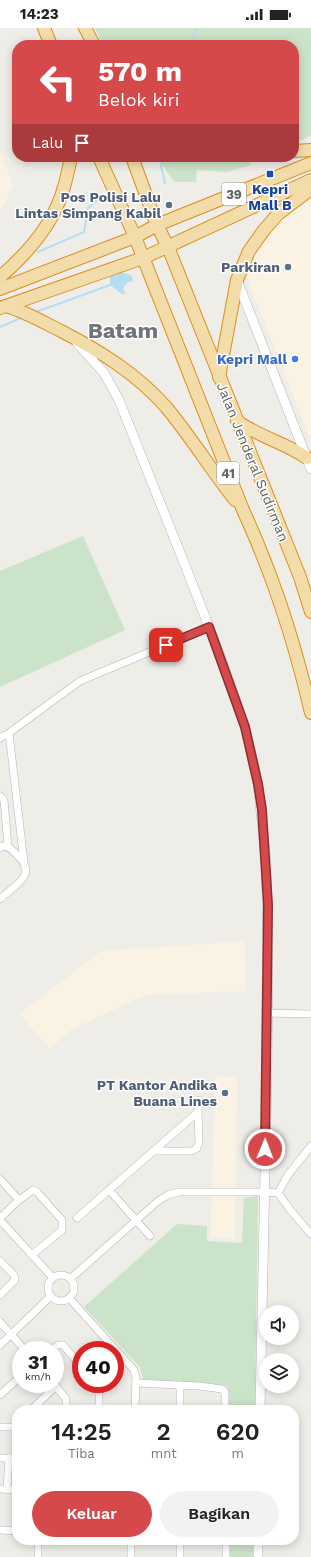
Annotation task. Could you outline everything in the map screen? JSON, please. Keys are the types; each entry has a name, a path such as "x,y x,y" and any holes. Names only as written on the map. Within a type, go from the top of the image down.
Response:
{"highway":[{"path":"44,28 49,40"},
{"path":"81,28 86,40"},
{"path":"85,28 91,40"},
{"path":"299,151 311,150"},
{"path":"0,277 38,240 63,192 70,162"},
{"name":"Jalan Jenderal Sudirman","path":"101,162 135,237 276,590 303,678 311,713"},
{"name":"Jalan Jenderal Sudirman","path":"134,162 157,225 168,247 218,377 300,577 311,612"},
{"name":"39","path":"0,289 135,237 157,225 311,163"},
{"name":"39","path":"3,307 143,258 311,180"},
{"path":"218,377 237,280 249,251 278,214 311,189"},
{"path":"3,307 31,316 84,342 123,368 165,406 243,510"},
{"path":"237,421 256,432 300,453 309,463"},
{"path":"300,577 311,586"}],"street":[{"path":"237,280 309,463"},
{"path":"60,331 83,348 96,362 112,386 119,400 209,627 245,727 258,784 266,860 268,905 260,1405"},
{"path":"0,738 9,734 80,681 209,627"},
{"path":"0,899 24,877 27,871 24,862 9,734"},
{"path":"0,796 4,800 8,847"},
{"path":"0,848 2,846 8,847 24,862"},
{"path":"267,1013 311,1014"},
{"path":"153,1151 192,1151 197,1148 199,1142 199,1100"},
{"path":"78,1218 198,1112"},
{"path":"278,1193 288,1175 311,1146"},
{"path":"0,1179 19,1200"},
{"path":"32,1254 58,1234 62,1230 63,1224 62,1220 35,1190 19,1200 0,1219 53,1278"},
{"path":"110,1191 150,1236"},
{"path":"70,1279 158,1201 172,1193 278,1193"},
{"path":"278,1193 311,1234"},
{"path":"0,1261 14,1275 15,1280 0,1295"},
{"path":"62,1276 70,1279 74,1291 69,1298 57,1301 51,1296 48,1285 53,1278 62,1276"},
{"path":"0,1345 51,1296"},
{"path":"69,1298 134,1370 136,1374 135,1405"},
{"path":"0,1322 17,1341"},
{"path":"64,1346 72,1356"},
{"path":"0,1395 12,1384"},
{"path":"136,1384 224,1389 225,1405"},
{"path":"180,1386 180,1405"},
{"path":"36,1405 47,1393"},
{"path":"61,1393 66,1399 66,1405"},
{"path":"99,1393 99,1405"},
{"path":"0,1427 12,1426"},
{"path":"0,1458 12,1458"},
{"path":"4,1489 12,1461"},
{"path":"0,1530 12,1531"},
{"path":"38,1545 38,1557"},
{"path":"131,1545 131,1557"},
{"path":"180,1545 180,1557"},
{"path":"226,1545 226,1557"},
{"path":"258,1545 258,1557"}],"shaded area":[{"path":"0,152 13,185 0,212"},
{"name":"Kepri Mall","path":"311,195 311,442 246,275 251,259 278,220"},
{"path":"245,941 246,991 146,995 72,1029 50,1049 19,1014 101,951"},
{"path":"215,1076 237,1078 235,1239 211,1238"}],"green space":[{"path":"95,28 311,28 311,136 299,141 299,40 101,40"},
{"path":"160,162 250,162 250,165 228,172 197,170 196,182 174,182"},
{"path":"83,536 125,630 0,687 0,571"},
{"path":"258,1196 255,1405 228,1405 228,1386 143,1379 140,1367 124,1350 124,1341 116,1341 84,1307 177,1224 207,1226 207,1241 242,1243 244,1198"},
{"path":"229,1545 254,1545 253,1557 229,1557"}],"water":[{"path":"119,271 132,276 133,281 128,282 123,288 125,294 122,294 110,285 110,276 116,276"}],"waterway":[{"path":"193,40 196,28"},
{"path":"162,162 161,166 165,183"},
{"path":"38,252 84,232 88,208 98,199"},
{"path":"36,312 110,285"},
{"path":"0,327 23,317"}],"place":[{"name":"Kepri Mall B","path":"270,174"},
{"name":"Pos Polisi Lalu Lintas Simpang Kabil","path":"169,205"},
{"name":"Parkiran","path":"288,267"},
{"name":"Kepri Mall","path":"295,359"},
{"name":"PT Kantor Andika Buana Lines","path":"225,1093"}],"district":[{"name":"Batam","path":"123,330"}],"route":[{"path":"166,645 209,627 245,727 258,784 262,810 268,905 265,1149"}]}
